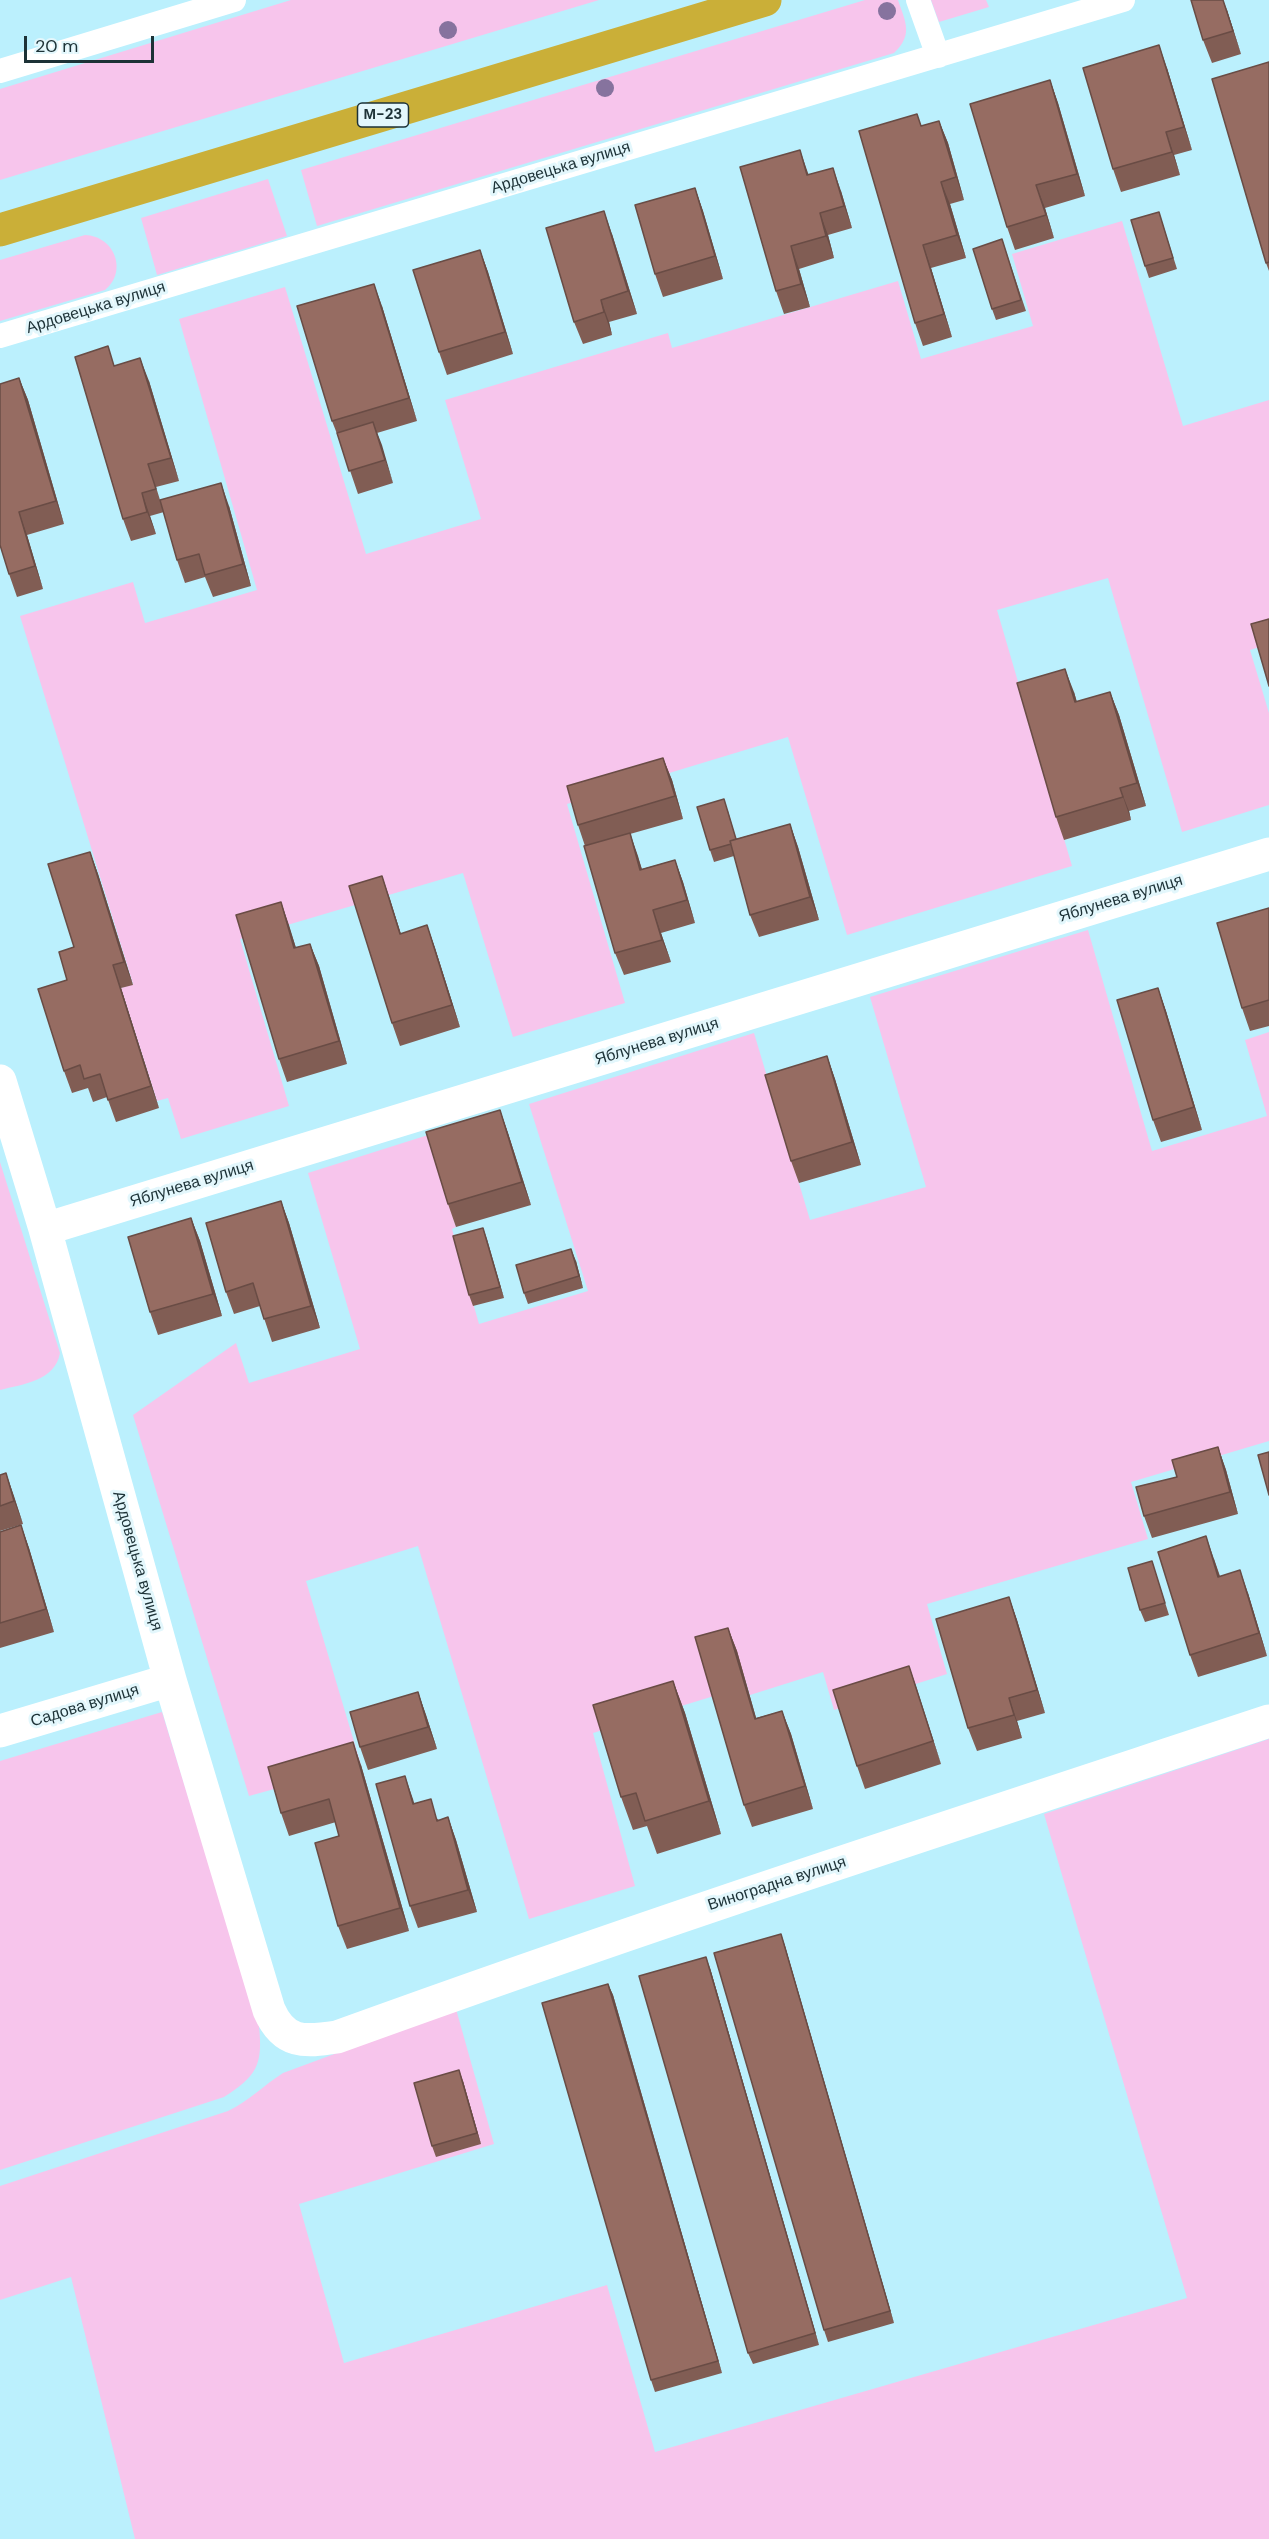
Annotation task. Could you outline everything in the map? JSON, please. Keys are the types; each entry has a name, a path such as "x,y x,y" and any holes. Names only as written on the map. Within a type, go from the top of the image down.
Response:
{"highway":[{"name":"М-23","path":"0,230 765,0"}],"street":[{"name":"Яблунева вулиця","path":"45,1229 1269,854"},
{"name":"Ардовецька вулиця","path":"0,1081 45,1229 170,1680 269,2010 276,2026 286,2034"},
{"name":"Садова вулиця","path":"0,1731 170,1680"},
{"name":"Виноградна вулиця","path":"286,2034 308,2042 337,2037 514,1973 1269,1721"}],"lane":[{"path":"0,72 234,0"},
{"path":"918,0 938,56"},
{"name":"Ардовецька вулиця","path":"0,336 1123,0"}],"shaded area":[{"path":"291,0 599,0 0,180 0,89"},
{"path":"865,0 898,0 906,34 894,53 317,226 301,170"},
{"path":"931,0 986,0 989,7 939,22"},
{"path":"268,179 287,236 157,275 141,218"},
{"path":"1122,221 1183,426 1269,400 1269,644 1250,650 1269,713 1269,805 1182,832 1108,578 997,610 1072,866 847,935 788,737 567,804 625,1003 513,1037 463,873 240,939 289,1106 181,1139 168,1098 157,1101 121,988 133,984 20,616 133,582 145,623 257,590 179,319 285,287 366,554 481,519 445,400 668,333 672,348 898,281 921,359 1033,326 1012,254"},
{"path":"85,235 104,241 111,248 117,265 112,283 105,290 0,321 0,260"},
{"path":"1088,930 1152,1151 1267,1116 1245,1040 1269,1032 1269,1441 1131,1482 1148,1539 927,1604 947,1674 834,1710 823,1672 750,1695 736,1651 714,1696 593,1733 635,1886 529,1919 418,1546 306,1581 361,1765 249,1796 133,1415 236,1343 249,1383 360,1349 308,1173 428,1135 456,1227 452,1229 479,1324 588,1291 529,1104 754,1033 810,1220 926,1187 870,997"},
{"path":"0,1162 60,1353 52,1370 37,1380 0,1390"},
{"path":"162,1712 259,2026 258,2060 251,2076 224,2097 0,2170 0,1761"},
{"path":"1269,1739 1269,2539 135,2539 71,2277 0,2300 0,2186 228,2111 243,2103 283,2073 456,2009 494,2144 299,2204 344,2363 607,2285 655,2452 1187,2298 1044,1814"}],"building":[{"path":"1191,0 1223,0 1233,31 1203,40"},
{"path":"1159,45 1184,127 1166,132 1172,152 1113,169 1083,68"},
{"path":"1269,62 1269,262 1266,263 1212,79"},
{"path":"1050,80 1077,174 1036,185 1046,215 1007,227 970,104"},
{"path":"917,114 921,126 939,121 956,177 941,182 957,235 923,245 944,314 915,323 859,131"},
{"path":"800,150 807,175 833,168 844,206 820,213 826,236 791,246 801,284 776,291 740,167"},
{"path":"695,188 715,256 655,274 635,205"},
{"path":"604,211 628,291 601,300 604,312 574,322 546,228"},
{"path":"1159,212 1173,258 1145,266 1131,220"},
{"path":"1002,239 1021,300 992,309 973,249"},
{"path":"480,250 505,332 439,352 413,270"},
{"path":"374,284 409,398 332,421 297,306"},
{"path":"108,346 114,366 140,358 171,458 148,464 156,489 142,493 147,512 123,519 75,357"},
{"path":"19,378 56,501 19,512 35,566 9,574 0,545 0,384"},
{"path":"373,422 385,460 349,471 337,433"},
{"path":"221,483 243,564 205,575 199,554 177,560 160,500"},
{"path":"1269,619 1269,686 1251,624"},
{"path":"1065,669 1075,702 1110,692 1137,783 1120,788 1123,797 1056,817 1017,683"},
{"path":"663,758 675,796 578,825 567,786"},
{"path":"724,799 736,839 730,841 731,844 710,850 697,807"},
{"path":"790,824 810,897 750,915 730,841"},
{"path":"630,833 640,870 675,860 687,900 653,910 662,940 615,953 584,846"},
{"path":"90,852 124,962 113,965 151,1086 108,1100 100,1074 84,1079 80,1065 64,1071 38,989 67,980 59,952 74,947 48,864"},
{"path":"382,876 400,934 427,925 452,1005 392,1023 349,886"},
{"path":"281,902 294,948 310,944 339,1041 279,1059 236,915"},
{"path":"1269,908 1269,1000 1242,1008 1217,923"},
{"path":"1158,988 1194,1107 1153,1120 1117,1000"},
{"path":"827,1056 852,1142 791,1161 765,1075"},
{"path":"500,1110 522,1182 448,1204 426,1132"},
{"path":"281,1201 311,1306 264,1319 253,1283 226,1292 206,1223"},
{"path":"191,1218 213,1294 150,1312 128,1237"},
{"path":"483,1228 500,1287 469,1295 453,1236"},
{"path":"571,1249 579,1276 524,1293 516,1265"},
{"path":"1218,1447 1230,1492 1144,1516 1136,1487 1177,1477 1172,1460"},
{"path":"1269,1452 1269,1495 1258,1455"},
{"path":"6,1473 14,1501 0,1506 0,1475"},
{"path":"21,1525 46,1609 0,1623 0,1532"},
{"path":"1206,1536 1218,1577 1240,1570 1259,1633 1190,1655 1158,1552"},
{"path":"1152,1561 1165,1603 1140,1610 1128,1568"},
{"path":"1009,1597 1037,1690 1009,1698 1014,1715 968,1728 936,1619"},
{"path":"728,1628 755,1719 782,1711 805,1786 744,1805 695,1637"},
{"path":"909,1666 933,1741 857,1766 833,1690"},
{"path":"673,1681 709,1801 645,1821 636,1793 621,1797 593,1705"},
{"path":"418,1692 428,1727 360,1747 350,1712"},
{"path":"353,1742 400,1908 338,1926 315,1843 339,1836 329,1799 281,1813 268,1767"},
{"path":"405,1776 413,1804 431,1799 437,1821 448,1817 468,1890 410,1906 376,1784"},
{"path":"781,1934 890,2311 824,2330 714,1953"},
{"path":"706,1957 815,2333 748,2353 639,1976"},
{"path":"608,1984 718,2361 651,2380 542,2003"},
{"path":"459,2070 477,2133 432,2146 414,2083"}]}
